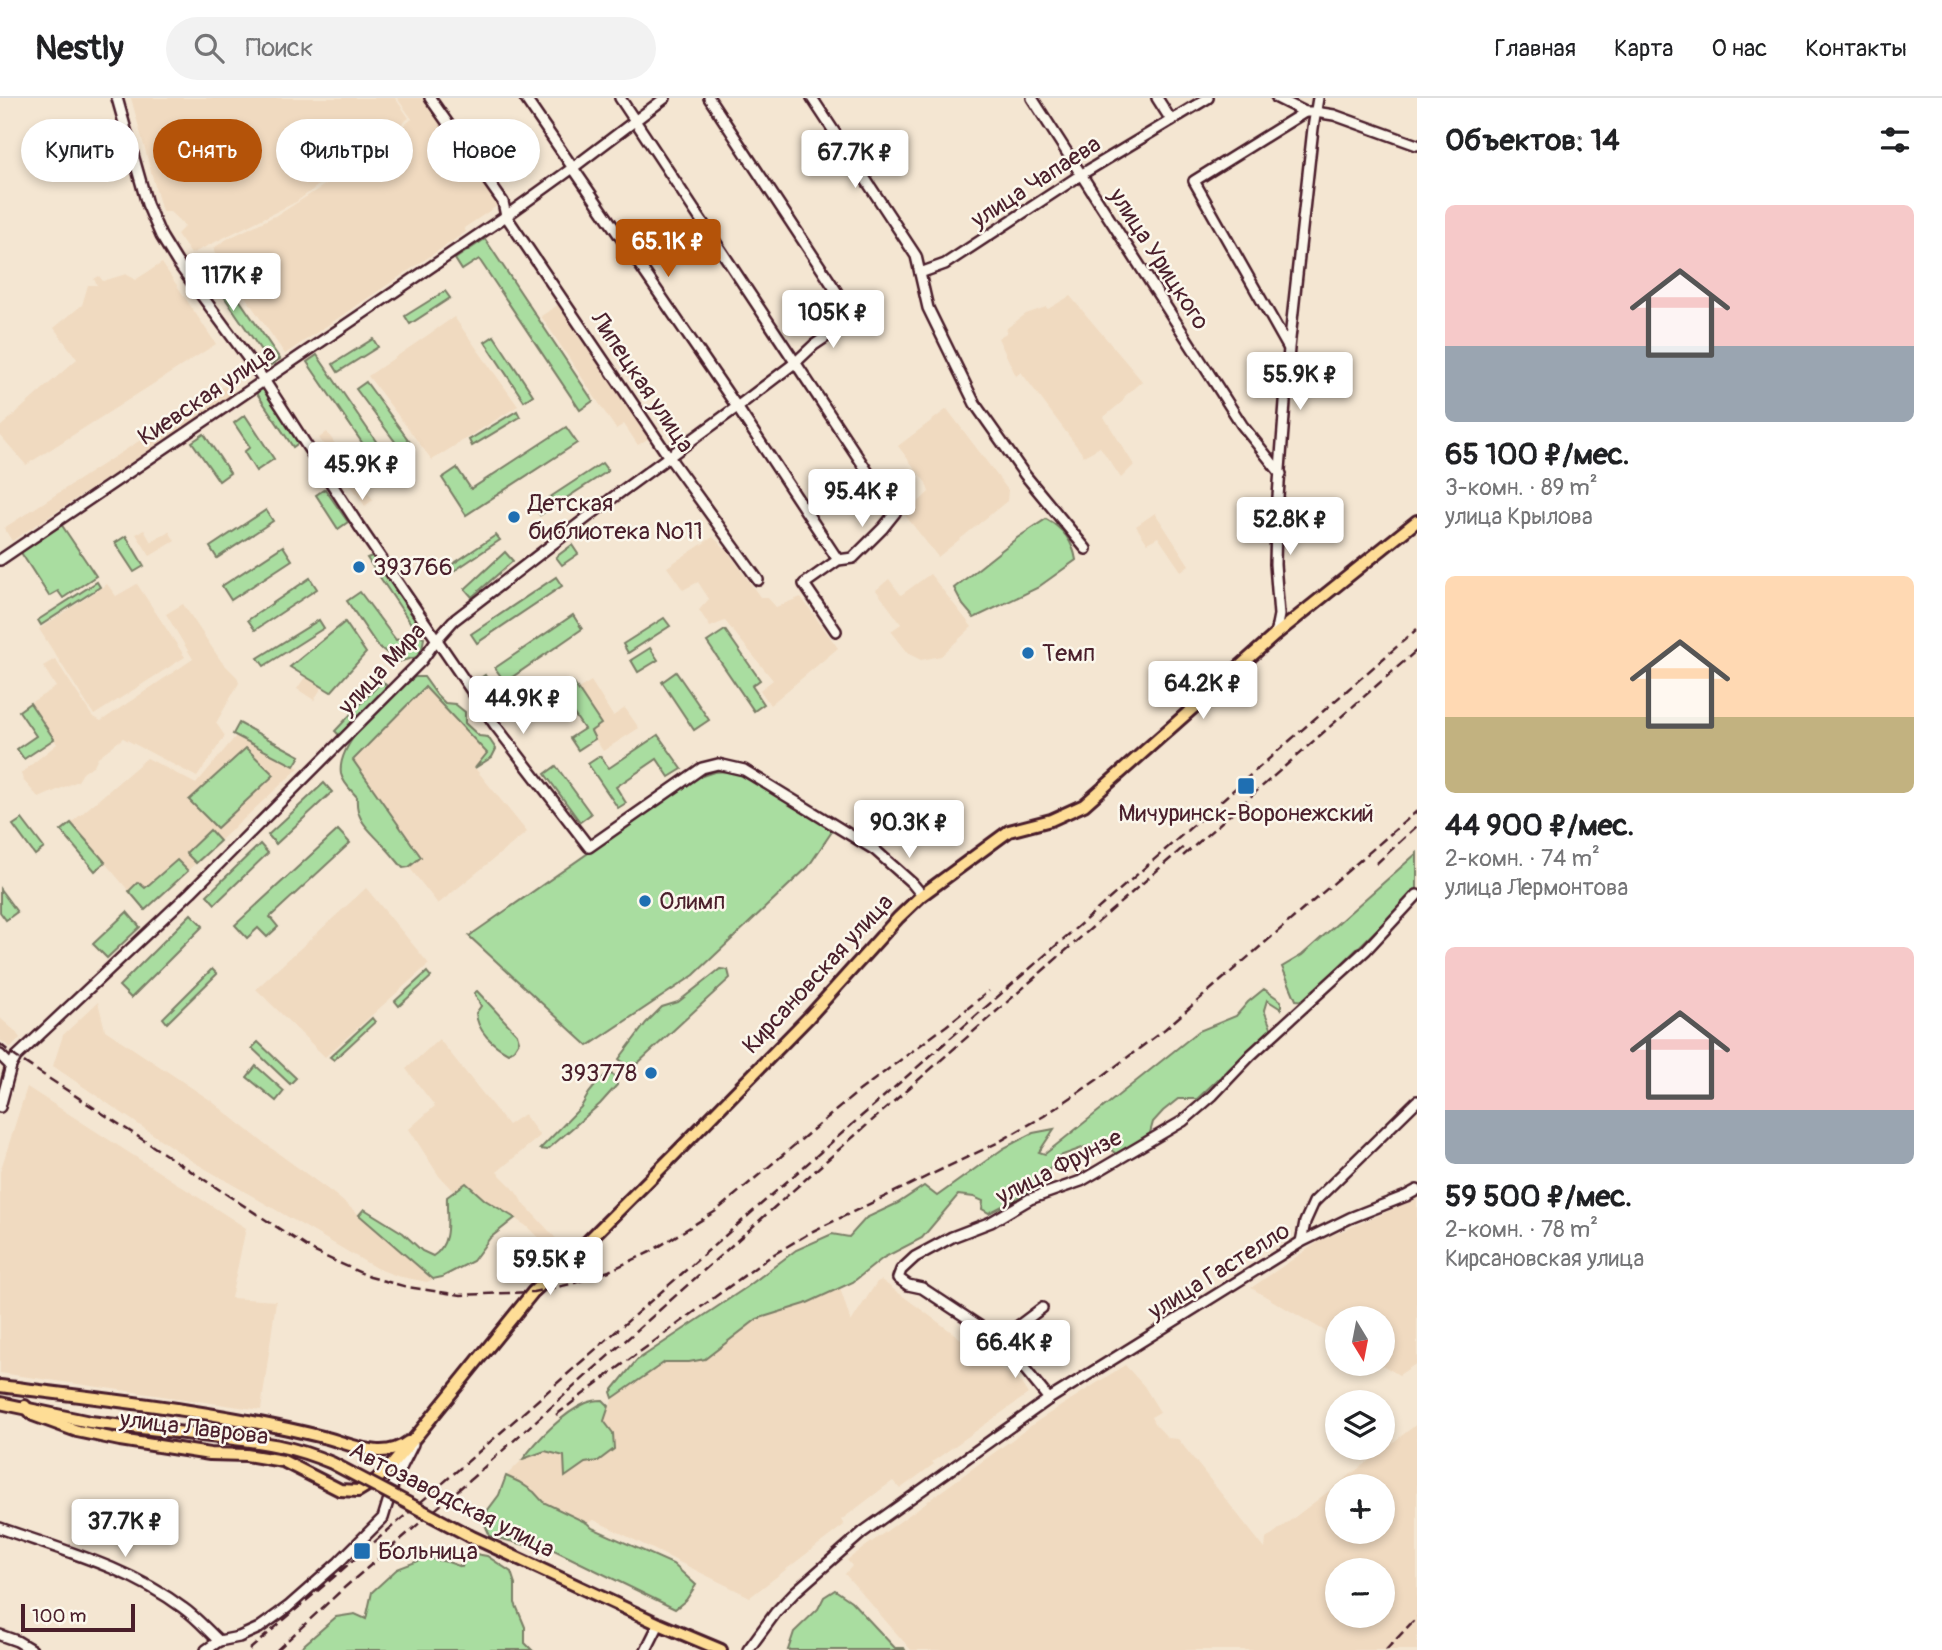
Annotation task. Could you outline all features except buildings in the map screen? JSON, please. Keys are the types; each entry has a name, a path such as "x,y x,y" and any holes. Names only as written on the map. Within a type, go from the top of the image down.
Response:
{"main road":[{"name":"Кирсановская улица","path":"419,1433 533,1292 684,1145 809,1017 922,895 1009,831 1051,820 1084,805 1275,635 1417,521"},
{"path":"0,1386 144,1403 281,1427 368,1450 389,1450 404,1445 419,1433"},
{"path":"64,1394 64,1416"},
{"name":"улица Лаврова","path":"0,1403 25,1406 90,1422 219,1437"},
{"name":"улица Лаврова","path":"25,1406 33,1415 45,1420 109,1438 210,1454 246,1455 282,1461 340,1490 358,1491 376,1480 419,1433"},
{"name":"Автозаводская улица","path":"219,1437 265,1442 313,1455 470,1536 721,1650"}],"street":[{"path":"117,98 147,204 161,236 179,266 264,380 365,535 495,725 589,847 702,768 718,764 744,770 875,850 922,895"},
{"name":"Липецкая улица","path":"430,98 503,202 506,216 669,457 758,580"},
{"path":"525,98 737,407 838,560"},
{"path":"620,98 895,513 853,558 838,560 804,584 836,631"},
{"name":"Киевская улица","path":"0,560 506,216 665,98"},
{"name":"улица Мира","path":"1,1102 11,1066 26,1046 152,930 255,829 422,660 453,621 611,499 796,362 814,345 854,318 709,98"},
{"path":"812,98 916,256 928,308 975,404 1025,475 1086,549"},
{"name":"улица Урицкого","path":"1032,98 1242,425 1281,474"},
{"path":"1157,98 1171,120"},
{"name":"улица Чапаева","path":"920,273 945,264 1082,174 1208,98"},
{"path":"1277,98 1310,112 1334,115 1417,145"},
{"path":"1275,635 1279,615 1276,538 1289,348 1310,112 1318,98"},
{"path":"1289,348 1194,181 1310,112"},
{"name":"улица Фрунзе","path":"1000,1342 922,1288 908,1285 898,1278 901,1270 915,1257 952,1237 991,1222 1030,1199 1081,1181 1183,1121 1366,950 1417,895"},
{"path":"0,1055 11,1066"},
{"path":"1301,1242 1304,1222 1314,1202 1417,1101"},
{"name":"улица Гастелло","path":"748,1650 776,1612 795,1592 863,1532 1049,1399 1301,1242 1417,1190"},
{"path":"1042,1308 1009,1332 1000,1342 1049,1399"},
{"path":"206,1650 219,1641 239,1637 259,1628 288,1607 383,1518 394,1482 419,1433"},
{"path":"0,1528 141,1581 185,1609 219,1641"},
{"path":"646,1650 659,1624"},
{"path":"0,1635 32,1650"}],"shaded area":[{"path":"131,98 395,98 409,118 276,119 276,182 323,182 296,202 191,254 177,234 185,226 170,212 162,212 154,182 262,182 262,119 153,119 153,179 139,119 137,119"},
{"path":"397,98 430,98 445,119 427,119 427,182 489,182 503,202 464,228 466,232 285,354 214,252 214,248 281,213 329,182 413,182 412,119"},
{"path":"162,263 216,344 26,465 0,435 0,427 77,359 54,328 82,305 88,285 97,285 94,279 99,276 103,281 126,274 135,280"},
{"path":"1070,296 1142,381 1104,417 1134,465 1121,478 1100,447 1084,456 1021,372 1016,376 998,338 1026,314 1046,307 1048,309"},
{"path":"561,303 652,436 638,445 624,424 616,429 541,316"},
{"path":"454,317 518,406 432,460 368,376"},
{"path":"229,383 235,394 12,541 4,528"},
{"path":"947,409 1008,490 1007,501 938,557 905,515 929,492 926,483 898,446"},
{"path":"327,432 373,500 365,506 319,438"},
{"path":"1155,513 1189,565 1181,571 1158,537 1147,543 1136,526"},
{"path":"144,530 151,542 169,531 175,541 150,556 136,534"},
{"path":"713,537 727,550 760,597 767,597 776,607 801,597 838,648 770,705 760,690 773,680 725,621 710,627 699,610 709,599 698,582 683,590 667,567"},
{"path":"930,574 972,627 941,656 921,660 909,654 891,631 901,624 876,590 889,579 901,595"},
{"path":"107,584 116,596 137,584 185,657 94,715 39,629"},
{"path":"183,604 239,683 216,723 225,736 197,777 123,738 98,757 78,781 39,798 23,780 21,773 57,744 30,703 56,687 43,666 55,659 92,716 101,721 193,659 166,614"},
{"path":"305,677 322,687 314,700 297,689"},
{"path":"591,681 613,716 625,708 639,728 603,751 590,731 601,724 578,689"},
{"path":"425,686 488,753 475,768 527,832 438,904 409,867 421,857 352,760"},
{"path":"236,736 299,768 145,910 71,823 147,758 196,784"},
{"path":"366,888 429,964 325,1057 256,989"},
{"path":"98,1002 105,1030 210,1100 334,1194 433,1279 427,1282 397,1276 376,1268 192,1161 53,1066 63,1035"},
{"path":"0,1018 20,1038 11,1048 0,1040"},
{"path":"439,1039 508,1125 524,1114 540,1136 497,1172 562,1245 558,1250 549,1248 525,1225 485,1200 466,1183 453,1191 439,1176 409,1129 435,1106 406,1069"},
{"path":"27,1087 246,1228 231,1298 276,1301 261,1410 0,1373 0,1172"},
{"path":"1417,1199 1417,1363 1399,1375 1395,1373 1395,1306 1325,1306 1325,1331 1251,1288 1321,1240"},
{"path":"881,1280 1021,1383 1028,1394 932,1462 934,1464 900,1489 893,1481 883,1488 841,1520 844,1525 750,1597 594,1520 587,1523 543,1502 534,1492 506,1476 523,1459 545,1451 564,1456 565,1476 585,1463 599,1460 613,1434 604,1421 613,1398 665,1362 704,1359 757,1319 805,1304 840,1288 851,1322"},
{"path":"1125,1365 1144,1386 1160,1412 1151,1417 1154,1423 1168,1438 1178,1439 1265,1549 1266,1539 1325,1494 1325,1544 1395,1544 1395,1474 1351,1474 1370,1460 1395,1460 1395,1441 1417,1424 1417,1650 911,1650 845,1574 852,1566 847,1560 1039,1420"}],"green space":[{"path":"485,239 593,401 580,410 479,259 462,270 455,259"},
{"path":"210,257 280,359 271,365 201,263"},
{"path":"445,291 450,298 410,324 405,316"},
{"path":"494,336 533,395 524,401 485,342"},
{"path":"373,339 378,347 338,372 333,364"},
{"path":"317,355 399,475 389,482 307,362"},
{"path":"366,382 412,445 402,451 356,389"},
{"path":"263,387 300,442 293,447 256,392"},
{"path":"517,411 520,417 472,446 469,440"},
{"path":"245,415 274,459 256,471 244,452 250,447 234,423"},
{"path":"566,427 577,443 466,515 442,478 457,468 471,489"},
{"path":"204,434 230,473 219,481 192,442"},
{"path":"602,463 608,471 540,515 535,507"},
{"path":"325,489 348,522 338,529 316,495"},
{"path":"266,510 273,521 217,558 210,547"},
{"path":"1046,519 1066,536 1076,560 1037,588 974,618 954,588 1017,538"},
{"path":"61,524 96,576 63,598 58,591 49,596 20,551"},
{"path":"496,535 500,540 448,575 444,570"},
{"path":"126,536 144,566 134,572 115,543"},
{"path":"572,545 578,554 562,565 556,557"},
{"path":"283,546 292,560 231,600 222,586"},
{"path":"505,552 513,561 472,597 465,589"},
{"path":"372,556 419,625 414,628 367,558"},
{"path":"556,577 562,586 477,643 471,634"},
{"path":"310,578 317,589 255,630 248,620"},
{"path":"97,582 100,587 41,625 38,620"},
{"path":"360,592 396,640 414,634 424,638 421,656 398,662 377,645 347,601"},
{"path":"573,615 582,629 505,682 495,668"},
{"path":"664,618 670,626 628,653 623,644"},
{"path":"319,620 324,628 264,666 258,658"},
{"path":"345,622 366,653 331,692 290,667"},
{"path":"725,630 760,680 752,686 764,704 754,711 707,642"},
{"path":"650,648 658,660 638,672 631,660"},
{"path":"676,672 709,720 694,730 662,682"},
{"path":"485,675 501,701 489,709 473,683"},
{"path":"415,677 424,677 445,703 455,704 465,712 465,723 479,736 488,737 496,749 492,757 475,768 487,753 425,687 353,760 421,857 409,867 403,868 361,819 357,797 341,774 342,761 356,734 367,720"},
{"path":"382,681 387,686 340,736 335,731"},
{"path":"573,682 601,724 591,731 595,739 578,750 570,738 584,729 559,692"},
{"path":"30,703 54,739 24,759 17,749 36,736 19,711"},
{"path":"239,723 300,756 294,766 233,734"},
{"path":"658,735 682,769 669,777 657,759 616,787 626,803 618,808 588,764 600,756 609,768"},
{"path":"246,748 274,775 217,828 189,800"},
{"path":"556,766 591,814 580,822 545,774"},
{"name":"Олимп","path":"728,771 742,773 833,830 808,867 694,975 588,1046 469,936 696,778"},
{"path":"324,783 332,792 276,844 268,835"},
{"path":"22,819 44,848 35,855 13,825"},
{"path":"71,823 105,862 95,871 61,831"},
{"path":"210,830 220,841 196,863 186,853"},
{"path":"338,830 350,843 270,917 278,927 267,937 258,928 247,938 235,925"},
{"path":"260,844 268,853 215,904 207,895"},
{"path":"1417,853 1417,890 1306,1001 1296,1000 1282,967 1302,955"},
{"path":"177,860 188,871 145,910 129,891 138,882 145,888"},
{"path":"0,889 17,912 6,920 0,912"},
{"path":"127,912 140,927 107,958 93,944"},
{"path":"191,914 203,926 131,998 119,986"},
{"path":"212,969 217,974 167,1023 163,1018"},
{"path":"720,969 728,970 730,978 638,1063 626,1065 619,1059 646,1023 662,1007 678,1002"},
{"path":"427,972 431,977 399,1006 395,1001"},
{"path":"1264,989 1281,1001 1281,1009 1267,1000 1264,1010 1273,1033 1197,1099 1178,1099 1153,1122 1150,1133 1117,1155 1107,1146 1085,1147 1057,1157 1037,1188 989,1213 982,1209 983,1201 958,1195 922,1238 883,1258 853,1282 805,1304 757,1319 705,1359 665,1362 613,1398 611,1392 636,1361 747,1287 796,1250 832,1234 849,1237 866,1218 898,1203 924,1186 937,1196 1004,1148 1033,1133 1054,1129 1039,1152 1045,1154 1199,1031 1236,1016"},
{"path":"477,991 517,1034 519,1041 508,1053 492,1042 479,1026 476,1013 481,1006 474,993"},
{"path":"372,1018 375,1022 334,1060 330,1057"},
{"path":"258,1042 296,1078 290,1084 252,1048"},
{"path":"256,1066 284,1091 276,1101 247,1077"},
{"path":"611,1074 617,1077 617,1085 600,1104 547,1150 540,1149 581,1107 598,1082"},
{"path":"466,1183 485,1200 515,1218 490,1238 473,1261 442,1277 433,1279 359,1215 364,1209 403,1233 422,1251 433,1256 439,1251 446,1237 447,1197"},
{"path":"603,1400 609,1406 604,1421 613,1433 614,1449 598,1461 585,1463 565,1477 564,1456 545,1451 523,1459 543,1435 569,1413 586,1403"},
{"path":"506,1476 534,1492 543,1502 592,1528 673,1564 696,1585 686,1600 675,1609 546,1546 529,1546 490,1536 482,1518 499,1495"},
{"path":"470,1553 487,1556 511,1572 515,1584 515,1603 525,1627 525,1643 532,1650 298,1650 336,1617 355,1614 366,1619 372,1592 397,1569 426,1558 462,1567 465,1557"},
{"path":"835,1590 851,1601 895,1648 905,1650 788,1650 794,1632 818,1609 824,1597"}],"railway":[{"path":"249,1650 1417,629"},
{"path":"1183,856 1417,650"},
{"path":"556,1415 771,1256 813,1231 997,1143 1044,1116 1104,1075 1165,1029 1417,811"},
{"path":"1376,864 1417,826"},
{"path":"277,1650 826,1161 1186,845"},
{"path":"0,1044 315,1252 370,1277 407,1287 461,1295 533,1292 571,1284 609,1271 650,1252 716,1211 859,1091 989,991"},
{"path":"1386,1650 1417,1617"}],"place":[{"name":"Детская библиотека №11","path":"514,517"},
{"name":"393766","path":"359,567"},
{"name":"Темп","path":"1028,653"},
{"name":"Мичуринск-Воронежский","path":"1246,786"},
{"name":"Олимп","path":"645,901"},
{"name":"393778","path":"651,1073"},
{"name":"Больница","path":"362,1551"}]}
